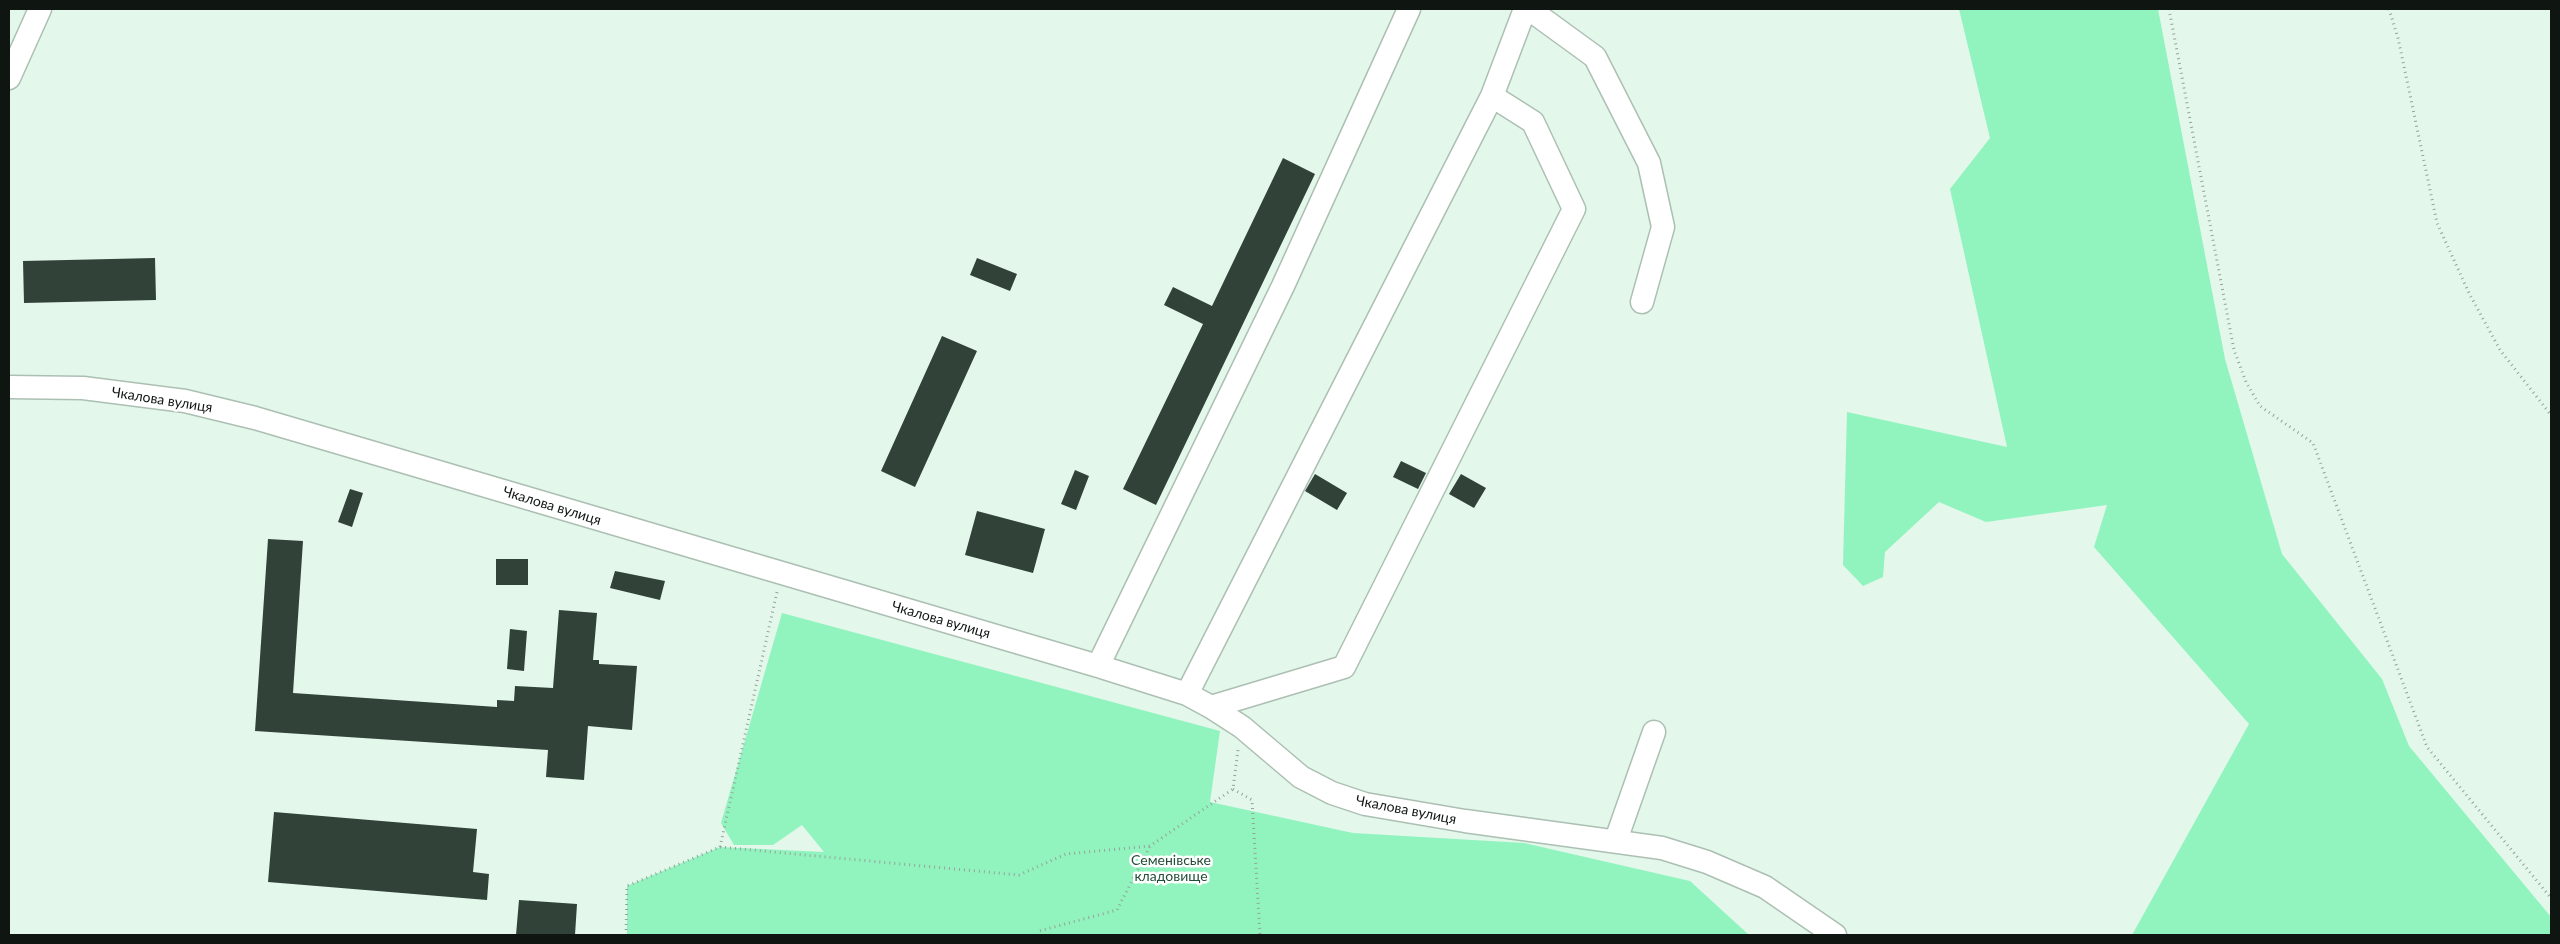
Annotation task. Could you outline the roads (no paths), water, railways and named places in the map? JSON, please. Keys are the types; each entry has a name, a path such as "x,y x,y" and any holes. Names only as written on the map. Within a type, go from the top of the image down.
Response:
{"street":[{"path":"9,78 40,9"},
{"path":"1098,666 1283,286 1408,9"},
{"path":"1187,694 1537,11 1595,57 1649,163 1663,227 1642,302"},
{"path":"1211,706 1344,667 1574,209 1533,122 1492,96"},
{"name":"Чкалова вулиця","path":"9,387 83,388 185,401 255,418 1098,666 1187,694 1211,706 1242,727 1301,777 1332,793 1365,804 1465,821 1616,840 1662,848 1715,865 1765,887 1835,935"},
{"path":"1616,840 1654,732"}],"park label":[{"name":"Семенівське кладовище","path":"1171,868"}]}
